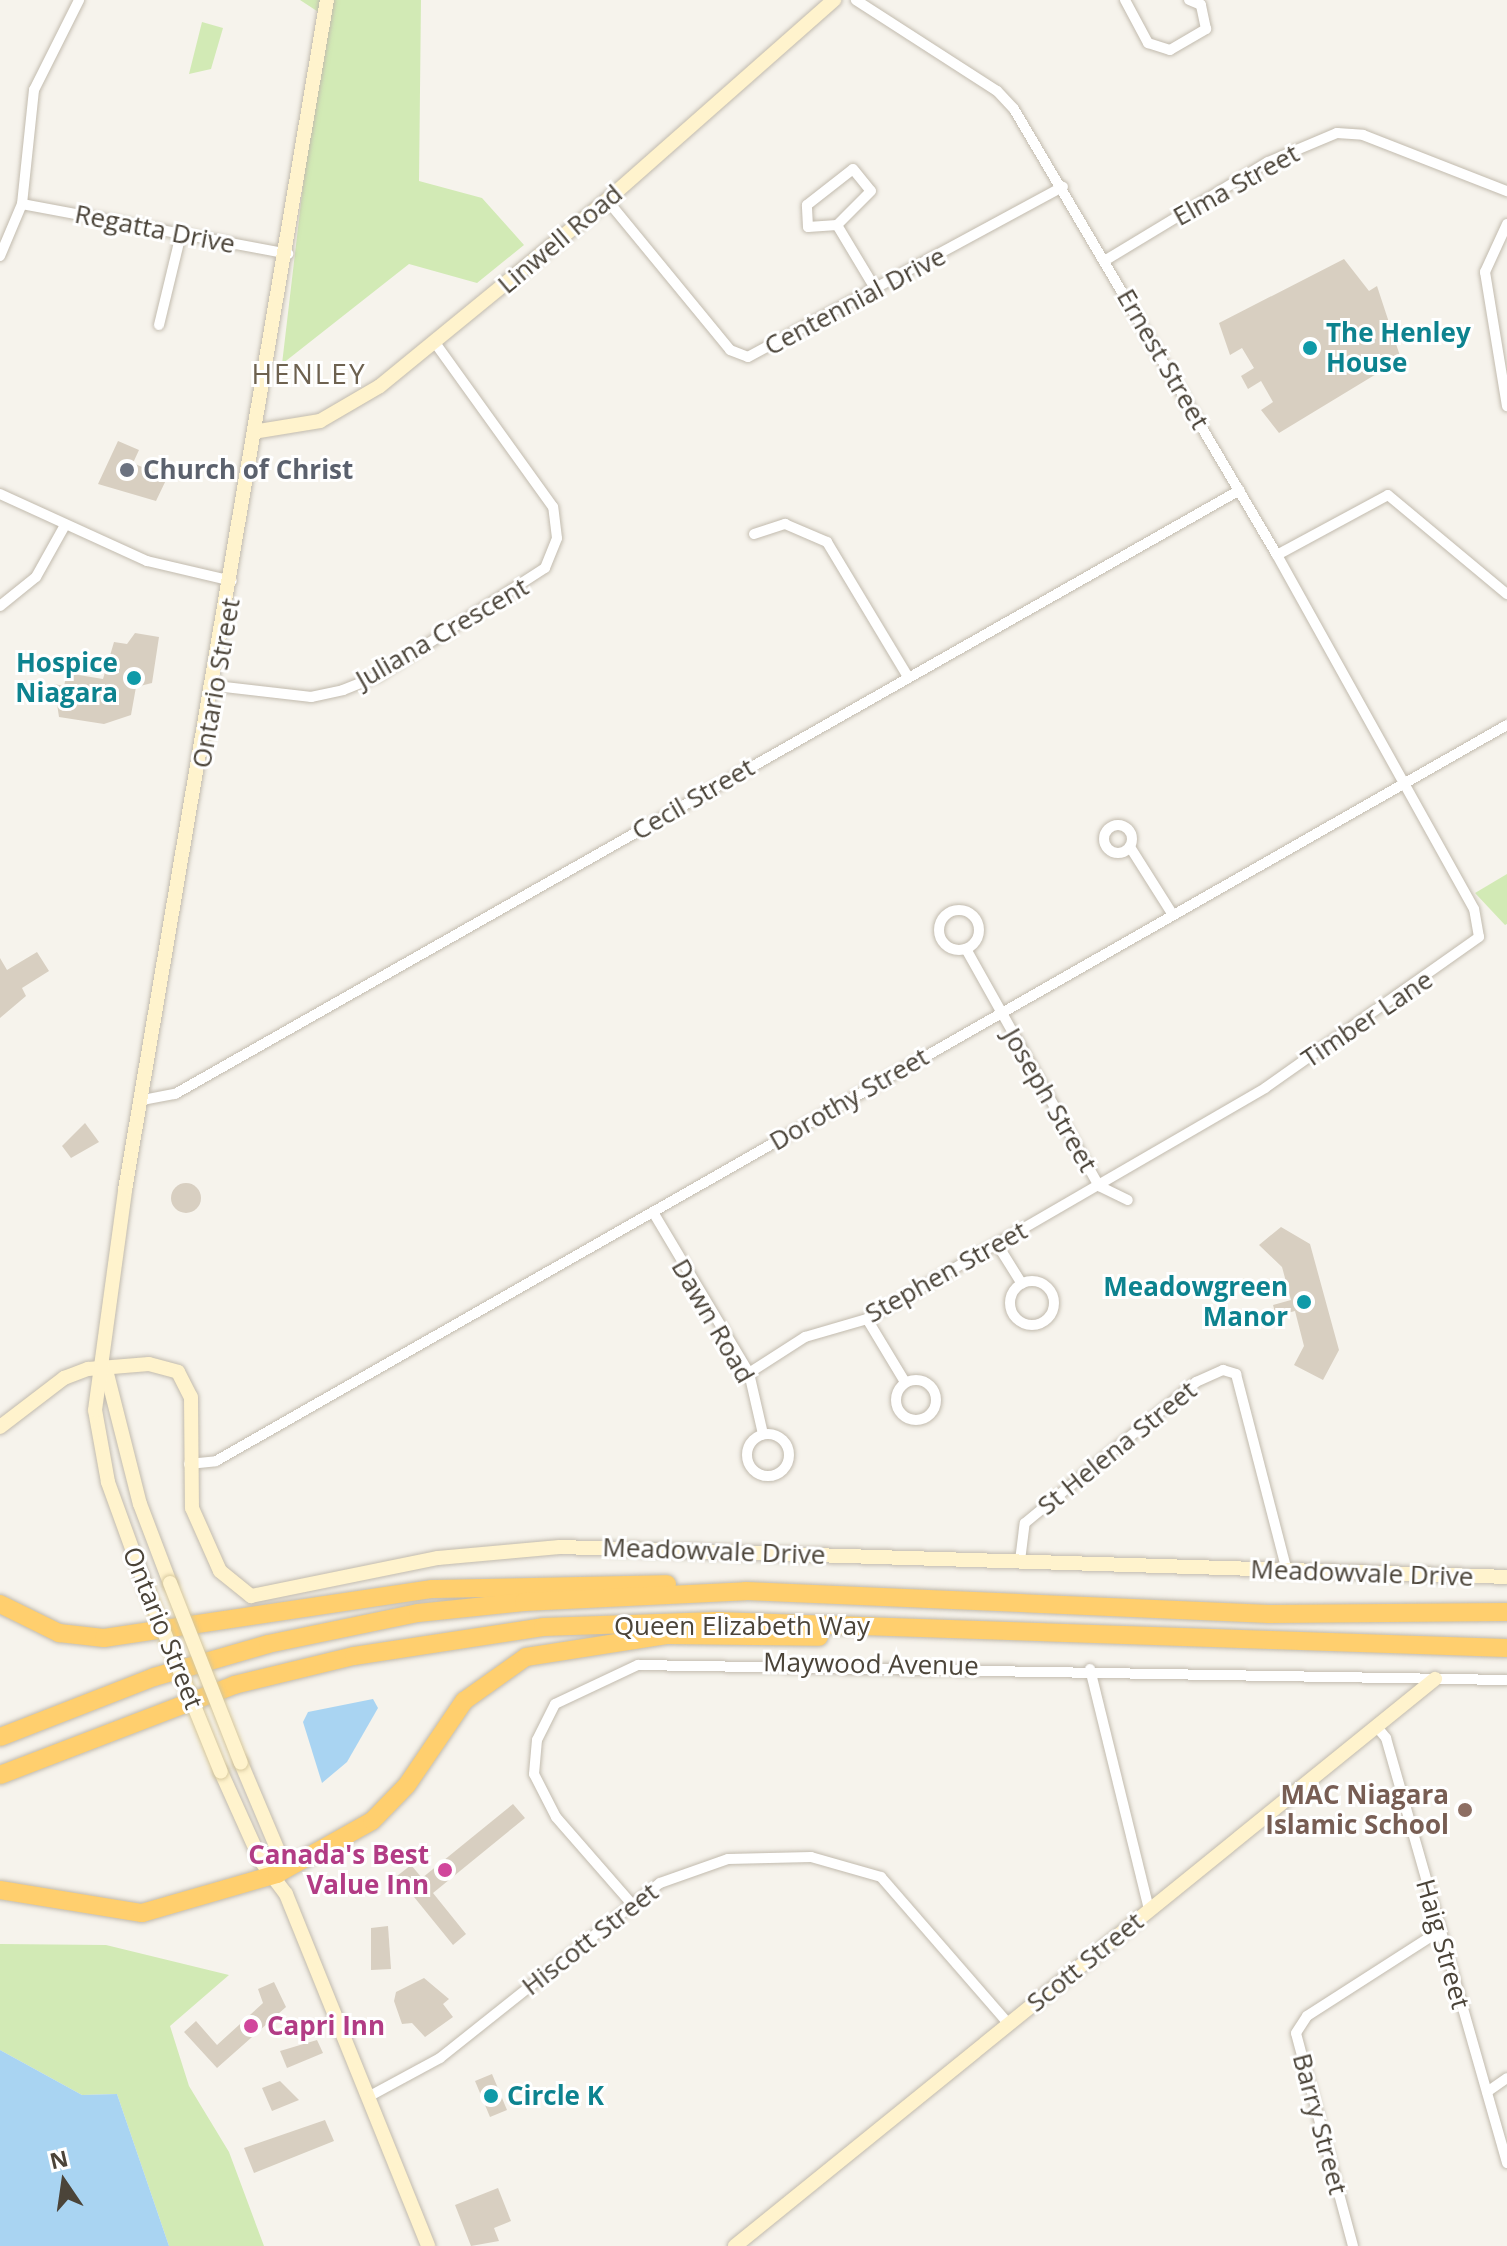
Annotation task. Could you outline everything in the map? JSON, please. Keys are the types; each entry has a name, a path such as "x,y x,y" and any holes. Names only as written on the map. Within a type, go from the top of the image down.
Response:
{"highway":[{"path":"0,1604 59,1633 104,1638 432,1589 598,1581 746,1591"},
{"name":"Queen Elizabeth Way","path":"0,1737 154,1677 418,1613 746,1591 1269,1614 1507,1612"},
{"name":"Queen Elizabeth Way","path":"0,1775 234,1685 354,1656 543,1627 716,1621 1245,1642 1507,1648"},
{"path":"0,1890 142,1913 277,1874 393,1802 464,1701 492,1677 526,1657 566,1647 666,1635 1245,1642"}],"main road":[{"name":"Ontario Street","path":"277,1874 261,1861 147,1590 108,1482 95,1410 143,1100 234,582 327,0"},
{"name":"Linwell Road","path":"259,431 333,414 436,344 607,200 834,0"},
{"name":"Meadowvale Drive","path":"104,1366 166,1365 186,1380 188,1492 204,1539 235,1590 251,1596 438,1558 560,1547 1507,1577"},
{"name":"Ontario Street","path":"104,1366 140,1504 279,1853 277,1874 428,2246"},
{"path":"0,1427 64,1378 104,1366"},
{"name":"Scott Street","path":"735,2246 1435,1679"}],"street":[{"path":"0,256 22,204 34,90 79,0"},
{"name":"Ernest Street","path":"856,0 997,91 1063,187 1240,490 1403,779"},
{"path":"1125,0 1148,43 1170,50 1206,29 1201,5 1189,0"},
{"name":"Elma Street","path":"1106,260 1268,162 1337,133 1363,135 1507,191"},
{"path":"853,169 871,191 837,225 808,227 807,205 853,169"},
{"name":"Centennial Drive","path":"607,200 730,350 748,357 1063,187"},
{"name":"Regatta Drive","path":"22,204 288,254"},
{"path":"1507,224 1485,272 1498,335 1507,406"},
{"path":"837,225 876,290"},
{"path":"159,325 181,234"},
{"path":"1498,335 1507,344"},
{"name":"Juliana Crescent","path":"216,686 311,697 343,690 378,676 545,568 557,538 553,507 436,344"},
{"name":"Cecil Street","path":"143,1100 175,1094 907,675 1240,490"},
{"path":"0,494 64,527 147,561 234,582"},
{"path":"1277,555 1388,495 1507,594"},
{"path":"754,534 785,524 827,542 907,675"},
{"path":"0,606 36,577 64,527"},
{"name":"Dorothy Street","path":"189,1464 216,1461 1173,915 1403,779 1507,725"},
{"name":"Timber Lane","path":"1099,1186 1265,1088 1471,949 1479,937 1474,909 1403,779"},
{"path":"1130,847 1173,915"},
{"path":"954,910 968,911 980,927 966,949 953,949 940,936 940,923 954,910"},
{"name":"Joseph Street","path":"966,949 1099,1186"},
{"path":"1099,1186 1128,1200"},
{"name":"Stephen Street","path":"749,1373 805,1337 867,1319 1099,1186"},
{"name":"Dawn Road","path":"653,1212 749,1373 763,1434"},
{"path":"997,1244 1022,1284 1049,1289 1053,1310 1045,1321 1024,1324 1014,1314 1011,1301 1022,1284"},
{"path":"867,1319 905,1382"},
{"name":"St Helena Street","path":"1020,1561 1025,1523 1196,1382 1223,1370 1236,1374 1287,1571"},
{"path":"925,1381 934,1391 936,1404 923,1419 910,1420 896,1406 905,1382 925,1381"},
{"path":"763,1434 777,1435 789,1451 787,1464 771,1476 748,1462 752,1442 763,1434"},
{"name":"Maywood Avenue","path":"631,1903 556,1817 534,1774 546,1715 582,1685 668,1660 1507,1680"},
{"path":"1090,1669 1149,1910"},
{"name":"Haig Street","path":"1376,1726 1386,1738 1438,1932 1507,2163"},
{"name":"Hiscott Street","path":"368,2097 440,2058 631,1903 693,1867 728,1859 841,1861 894,1887 1009,2024"},
{"name":"Barry Street","path":"1353,2246 1296,2033 1307,2016 1438,1932"},
{"path":"1487,2092 1507,2078"}],"green space":[{"path":"300,0 421,0 419,181 482,198 524,245 477,283 409,264 282,364 323,15"},
{"path":"202,22 223,28 211,69 189,74"},
{"path":"1507,874 1507,924 1505,925 1475,893"},
{"path":"0,1944 106,1945 229,1975 170,2026 189,2086 229,2152 264,2246 169,2246 117,2094 82,2095 0,2050"}],"water":[{"path":"373,1699 378,1708 347,1762 322,1783 303,1722 308,1712"},
{"path":"0,2050 82,2095 117,2094 169,2246 0,2246"}],"building":[{"name":"The Henley House","path":"1344,259 1369,291 1377,286 1401,359 1279,433 1261,410 1273,402 1261,381 1248,389 1241,376 1254,368 1242,348 1230,355 1219,323"},
{"name":"Church of Christ","path":"118,441 139,450 133,463 167,478 156,501 98,484"},
{"name":"Hospice Niagara","path":"135,633 159,637 152,683 136,687 131,715 104,724 59,717 54,684 64,686 67,673 103,679 114,642 127,644"},
{"path":"37,952 49,971 22,988 26,996 0,1018 0,958 7,970"},
{"path":"85,1123 99,1142 71,1158 62,1146"},
{"path":"186,1183 192,1184 200,1192 200,1204 192,1212 186,1213 180,1212 172,1204 171,1198 172,1192 180,1184"},
{"name":"Meadowgreen Manor","path":"1281,1227 1310,1244 1339,1350 1323,1380 1294,1365 1304,1346 1295,1311 1276,1316 1273,1305 1291,1300 1282,1267 1259,1245"},
{"name":"Canada's Best Value Inn","path":"513,1804 525,1818 433,1893 466,1934 453,1945 397,1876 411,1865 422,1878"},
{"path":"388,1926 391,1969 371,1970 371,1928"},
{"path":"424,1978 449,1999 443,2004 453,2017 425,2037 412,2023 402,2024 394,2001 396,1992"},
{"name":"Capri Inn","path":"274,1982 286,2007 217,2068 184,2032 196,2021 217,2045 263,2003 258,1989"},
{"path":"317,2040 323,2053 287,2068 280,2051"},
{"name":"Circle K","path":"492,2074 507,2110 490,2117 475,2081"},
{"path":"280,2081 299,2100 272,2111 262,2088"},
{"path":"325,2120 334,2141 254,2173 244,2148"},
{"path":"498,2188 511,2221 494,2228 499,2241 471,2246 455,2205"}],"place":[{"name":"The Henley House","path":"1310,348"},
{"name":"Church of Christ","path":"127,470"},
{"name":"Hospice Niagara","path":"134,678"},
{"name":"Meadowgreen Manor","path":"1304,1302"},
{"name":"MAC Niagara Islamic School","path":"1465,1810"},
{"name":"Canada's Best Value Inn","path":"445,1870"},
{"name":"Capri Inn","path":"251,2026"},
{"name":"Circle K","path":"491,2096"}],"district":[{"name":"HENLEY","path":"309,373"}]}
